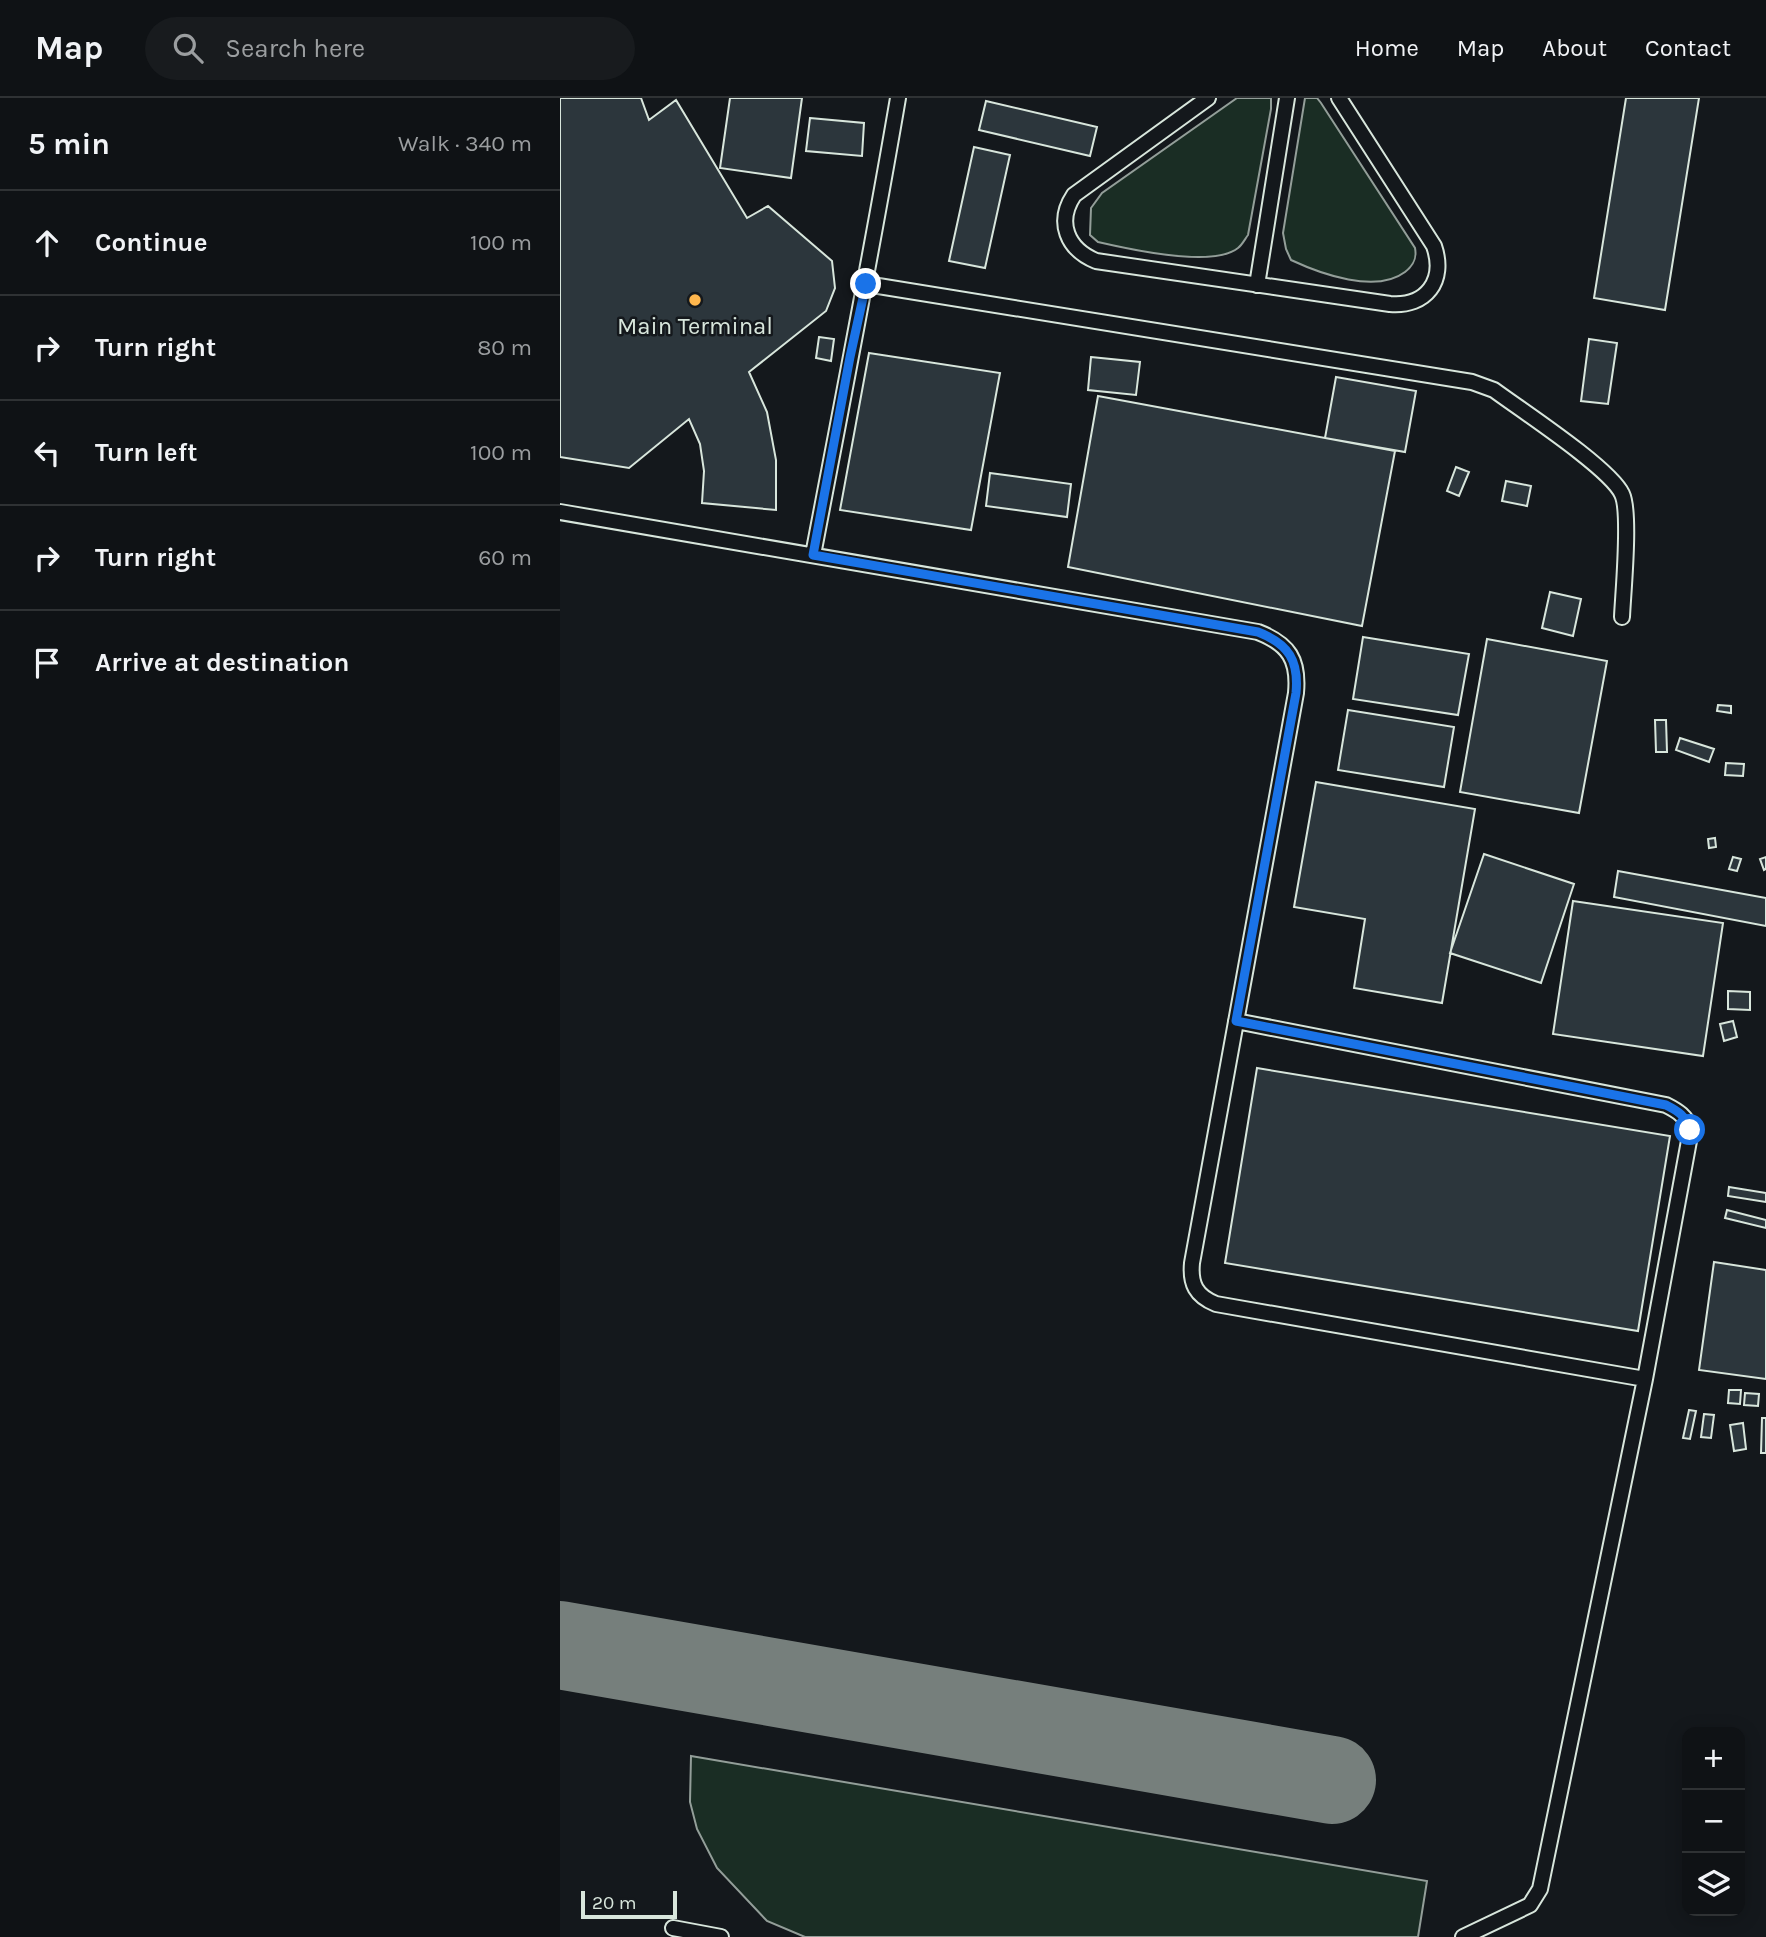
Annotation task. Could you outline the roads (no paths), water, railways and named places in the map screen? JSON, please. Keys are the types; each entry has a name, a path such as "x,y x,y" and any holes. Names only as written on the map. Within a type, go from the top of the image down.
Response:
{"lane":[{"path":"813,555 866,284 898,98"},
{"path":"1208,98 1074,195 1067,206 1065,230 1076,249 1096,261 1403,306 1415,302 1434,284 1438,272 1438,258 1434,246 1339,98"},
{"path":"1257,285 1287,98"},
{"path":"866,284 1472,382 1494,390 1608,475 1623,495 1626,512 1622,617"},
{"path":"560,512 1258,632 1273,638 1283,646 1296,667 1296,693 1192,1263 1191,1275 1197,1292 1216,1304 1645,1379"},
{"path":"1236,1021 1666,1105 1677,1110 1687,1120 1690,1130 1690,1142 1645,1379 1540,1889 1530,1905 1463,1937"},
{"path":"673,1928 721,1937"}],"place":[{"name":"Main Terminal","path":"695,300"}]}
